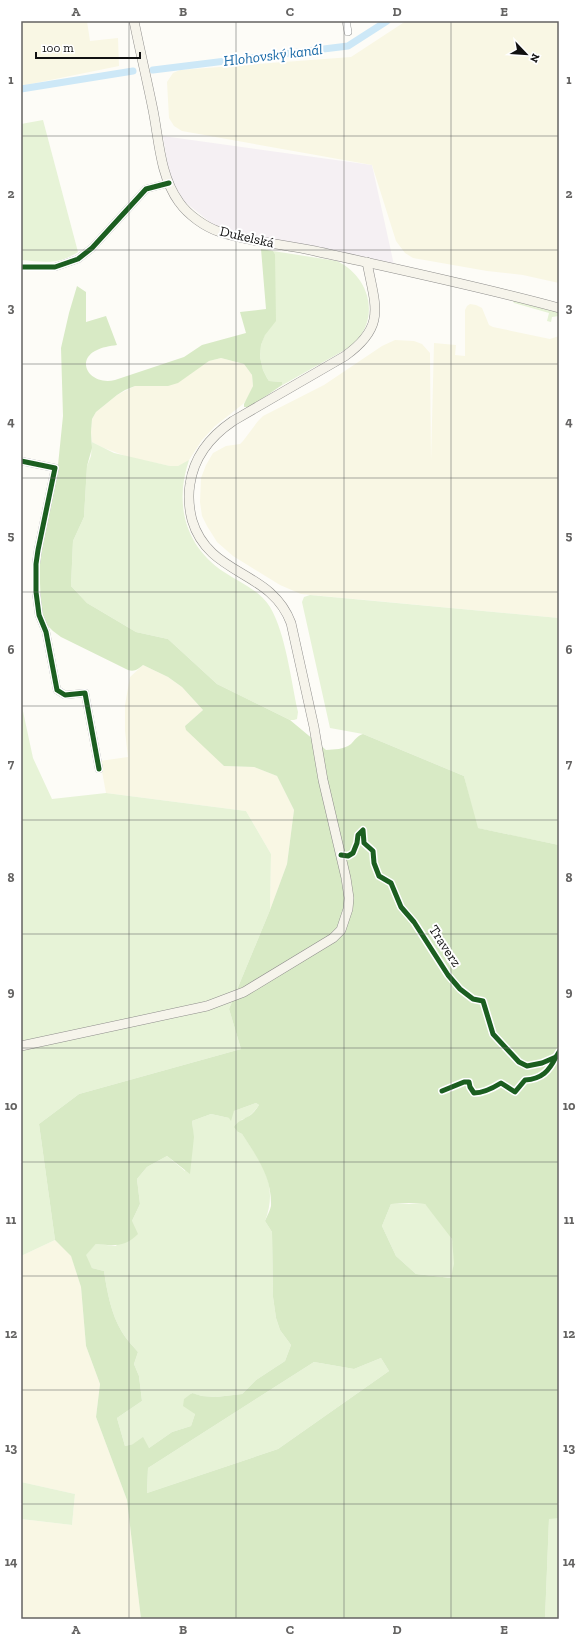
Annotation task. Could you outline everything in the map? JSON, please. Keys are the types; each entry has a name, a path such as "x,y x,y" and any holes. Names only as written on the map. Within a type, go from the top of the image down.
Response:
{"main road":[{"name":"Dukelská","path":"134,21 153,111 161,158 169,183 175,196 183,207 202,222 216,230 235,236 367,262 502,293 559,308"},
{"path":"21,1046 207,1006 230,998 261,982 323,944 338,933 342,926 348,906 346,878 323,780 314,727 291,623 284,608 269,591 259,583 223,562 202,543 193,521 188,493 194,466 205,446 216,433 233,421 345,356 367,335 374,321 376,306 367,262"}],"street":[{"path":"346,21 348,32"},
{"path":"21,267 55,267 78,259 92,248 146,189 169,183"},
{"path":"21,461 55,468 36,564 36,592 38,610 46,632 57,690 65,695 85,693 98,769"}],"shaded area":[{"path":"21,21 87,21 90,41 118,38 119,66 21,86"},
{"path":"406,21 559,21 559,283 523,275 487,271 413,258 405,253 396,241 372,165 182,131 174,126 169,118 167,82 173,73 180,70 351,57"},
{"path":"163,136 372,165 394,265 216,227 185,202 170,179"},
{"path":"470,304 482,308 489,325 493,327 550,339 559,336 559,618 301,594 280,585 233,556 217,542 202,516 200,502 201,478 213,453 226,446 240,444 263,416 324,385 382,346 395,340 414,341 422,344 430,353 431,461 434,343 456,345 455,355 465,356 465,310"},
{"path":"221,358 244,364 252,375 253,386 249,397 243,404 215,426 202,440 189,460 184,464 170,466 128,457 92,442 92,419 96,412 117,395 135,386 150,385 192,372 209,361"},
{"path":"143,665 168,677 182,687 203,710 185,726 224,766 254,767 277,776 294,810 287,864 270,910 271,854 246,811 106,793 100,761 128,757 125,731 125,705 130,677"},
{"path":"55,1240 71,1255 81,1287 86,1346 100,1384 96,1417 127,1500 141,1619 21,1619 21,1519 72,1525 75,1494 21,1482 21,1256"}],"green space":[{"path":"43,120 78,252 64,259 51,262 21,260 21,124"},
{"path":"261,249 273,251 275,254 276,321 265,335 261,345 260,357 263,370 269,381 282,382 282,385 250,407 244,407 244,404 253,386 252,375 244,364 221,358 209,361 178,383 168,386 135,386 125,390 96,412 92,419 92,448 87,466 84,517 73,541 71,586 87,603 136,632 168,639 217,684 290,720 326,750 345,747 363,734 464,776 478,828 559,845 559,1518 549,1519 545,1619 141,1619 127,1500 96,1417 100,1384 86,1346 81,1287 71,1256 55,1240 39,1124 79,1094 241,1049 229,1009 270,910 287,864 294,810 277,776 254,767 224,766 186,730 185,726 203,710 182,687 168,677 143,665 138,669 130,671 61,637 47,625 41,611 39,554 57,475 63,416 61,348 77,286 86,292 86,322 106,316 117,345 95,351 86,361 88,372 99,380 106,381 115,380 184,357 202,345 246,333 240,312 266,309","holes":["256,1103 259,1105 252,1114 238,1122 234,1127 242,1134 258,1159 269,1186 271,1206 265,1221 272,1232 273,1297 276,1318 280,1330 291,1345 285,1361 256,1380 242,1394 216,1397 202,1396 192,1393 184,1399 183,1406 195,1414 191,1426 172,1432 149,1448 143,1437 133,1444 125,1446 117,1418 142,1401 139,1376 134,1364 138,1352 124,1335 115,1318 108,1294 104,1271 92,1268 86,1255 96,1244 119,1245 138,1234 132,1221 140,1204 137,1179 147,1167 167,1156 190,1174 194,1137 192,1121 211,1114 229,1118 231,1121 234,1111","391,1204 425,1204 452,1239 454,1263 451,1278 416,1274 396,1256 382,1226","381,1358 389,1371 278,1449 147,1493 148,1468 314,1362 354,1369"]},
{"path":"273,251 337,261 349,269 358,278 365,289 369,313 366,325 360,337 350,347 279,387 282,385 282,382 269,381 267,378 263,370 260,357 261,345 266,331 275,254"},
{"path":"512,299 559,310 559,316 552,317 551,322 547,321 549,313 514,303"},
{"path":"92,442 114,453 170,466 178,466 189,460 183,492 183,508 186,523 200,550 211,562 255,591 270,607 276,618 284,644 298,712 297,719 290,720 217,684 168,639 136,632 87,603 71,586 73,541 84,517 87,466 91,456"},
{"path":"310,595 559,618 559,845 477,828 464,776 363,734 330,728 302,602 304,597"},
{"path":"21,702 33,758 52,799 106,793 246,811 271,854 270,910 229,1009 241,1049 79,1094 39,1124 55,1240 21,1256"},
{"path":"256,1103 259,1105 253,1112 241,1120 238,1132 242,1134 256,1154 266,1174 269,1185 269,1208 265,1221 272,1232 273,1297 276,1318 280,1330 291,1345 285,1361 256,1380 242,1394 216,1397 202,1396 191,1393 195,1414 191,1426 172,1432 149,1448 133,1444 125,1446 117,1418 142,1401 139,1376 134,1364 138,1352 124,1335 115,1318 108,1294 104,1271 92,1268 85,1255 96,1244 116,1246 132,1221 140,1204 137,1179 147,1167 167,1156 185,1171 192,1147 192,1121 211,1114 229,1118 234,1111"},
{"path":"391,1204 425,1204 440,1222 451,1236 453,1244 454,1259 452,1278 416,1274 396,1256 382,1226"},
{"path":"381,1358 389,1371 278,1449 147,1493 148,1468 314,1362 354,1369"},
{"path":"21,1482 75,1494 72,1525 21,1519"},
{"path":"549,1518 559,1518 559,1619 545,1619"}],"waterway":[{"name":"Hlohovský kanál","path":"153,70 348,46 387,21"},
{"name":"Hlohovský kanál","path":"21,89 133,71"}],"cycle path":[{"path":"21,267 55,267 78,259 92,248 146,189 169,183"},
{"path":"21,461 55,468 36,564 36,592 39,615 46,632 57,690 65,695 85,693 99,769"},
{"name":"Traverz","path":"341,855 348,856 353,853 358,835 363,830 364,843 373,851 374,863 379,876 391,883 401,907 414,922 448,975 460,989 473,999 483,1001 493,1034 519,1062 527,1066 542,1063 556,1057 559,1052"},
{"path":"442,1091 464,1082 469,1082 474,1093 485,1091 501,1083 515,1092 525,1080 536,1078 548,1070 556,1057"}]}
